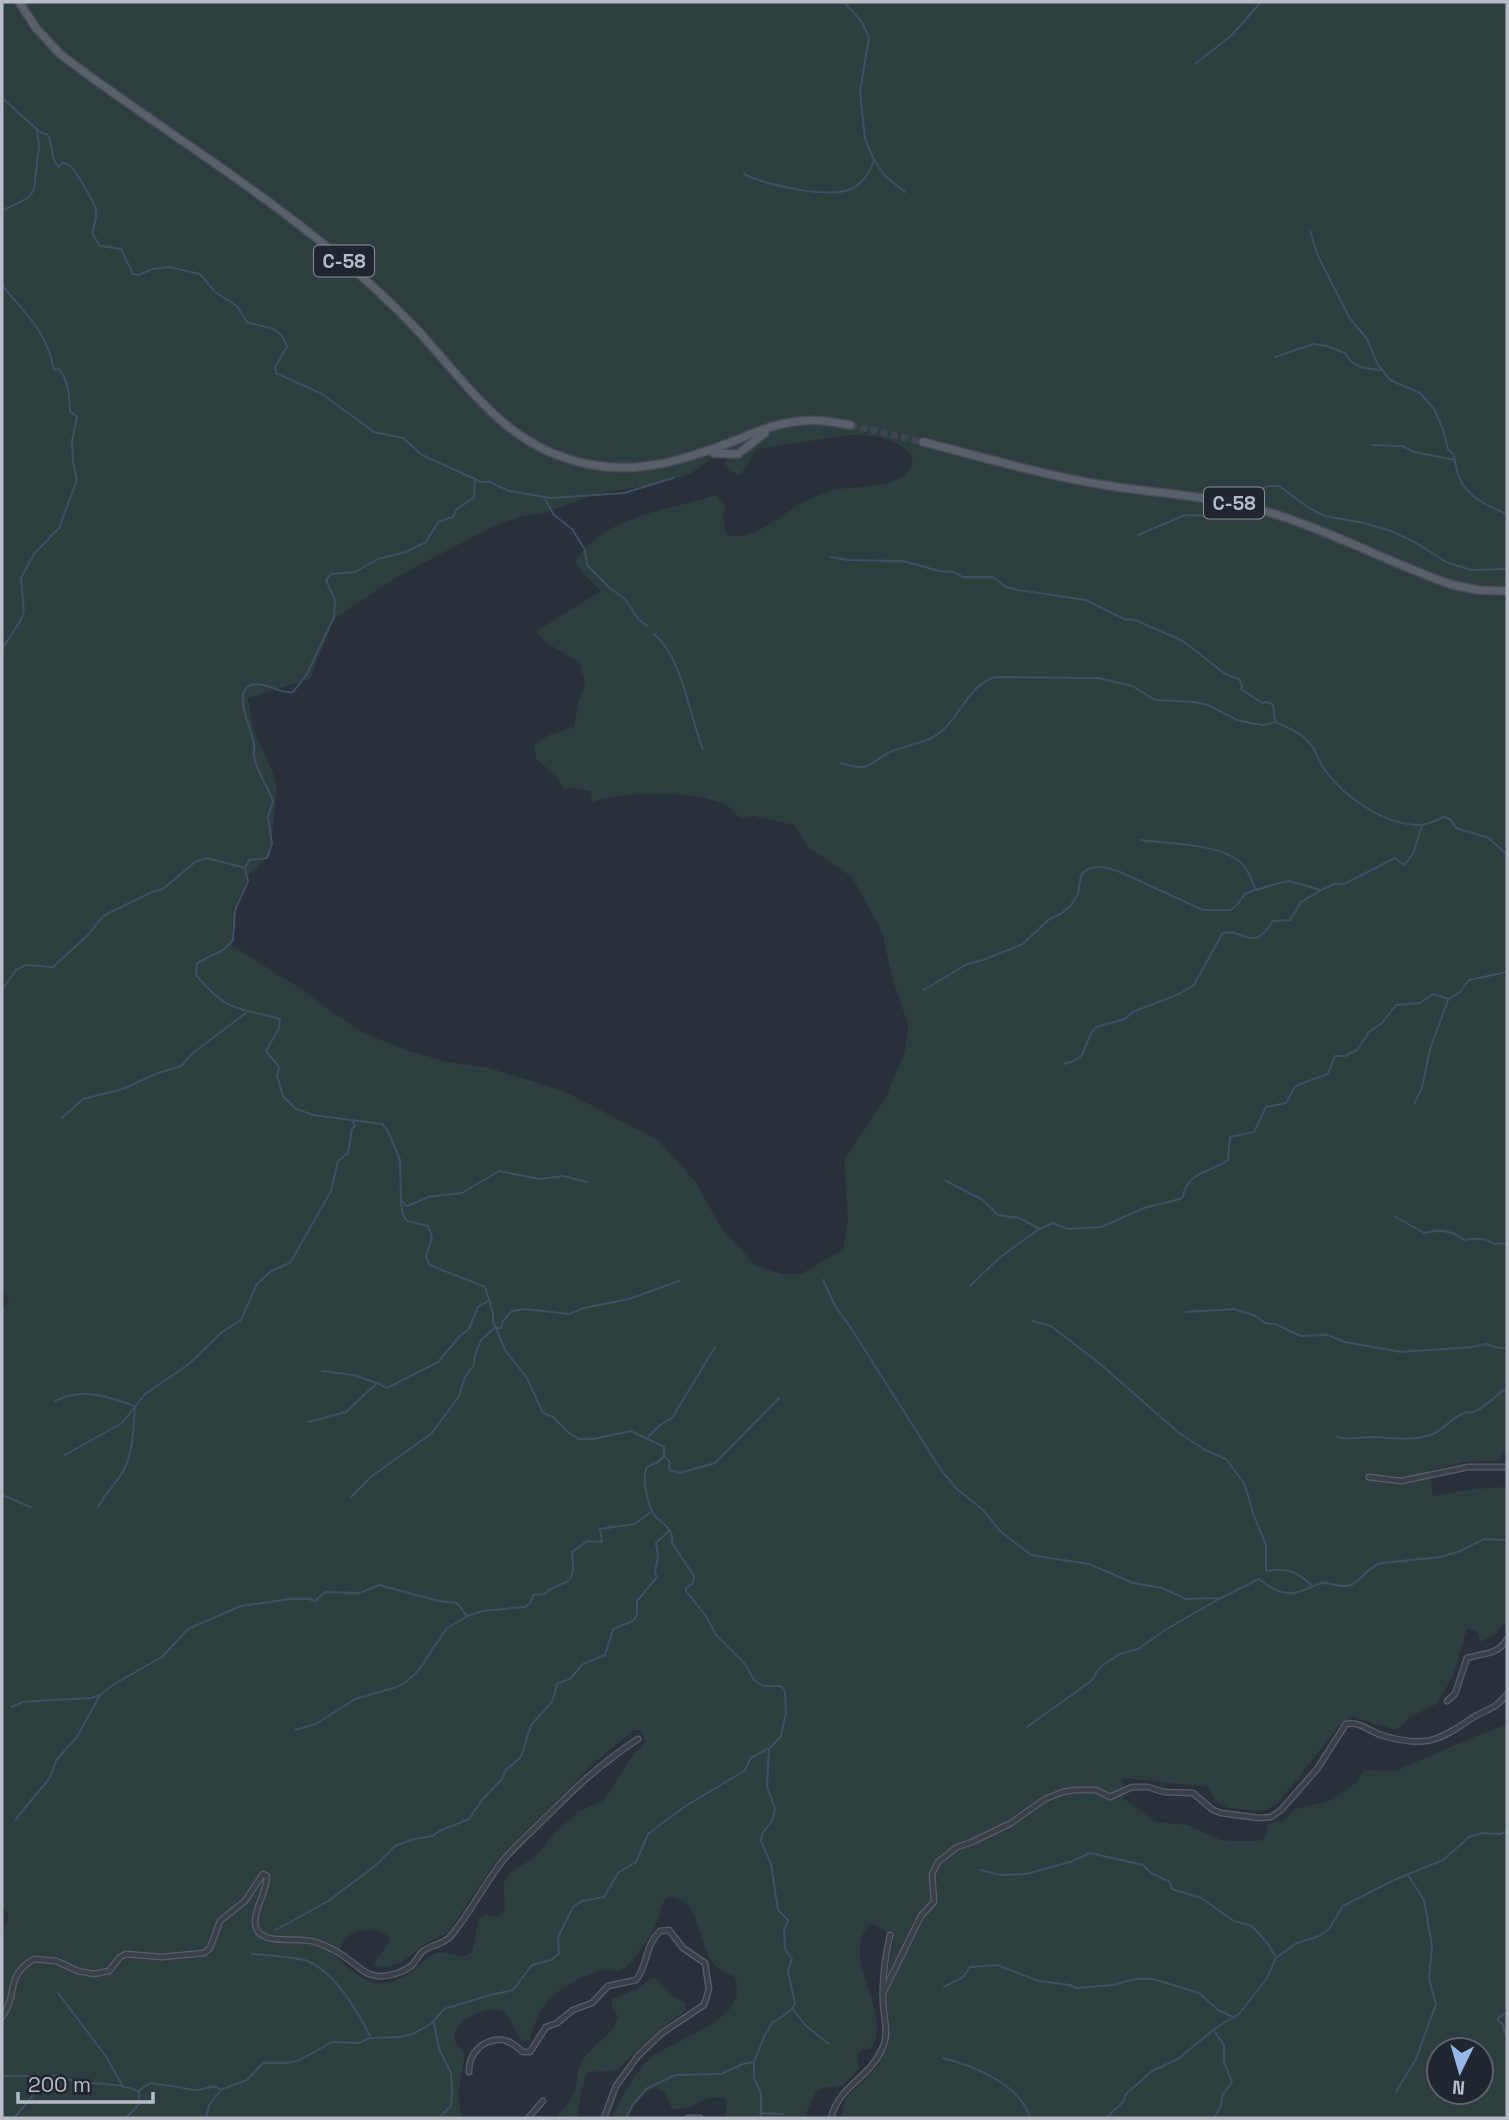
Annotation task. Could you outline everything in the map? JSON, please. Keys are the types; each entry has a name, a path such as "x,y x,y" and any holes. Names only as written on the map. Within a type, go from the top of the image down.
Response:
{"main road":[{"name":"C-58","path":"17,2 33,30 58,57 283,217 346,268 407,325 484,410 508,432 539,451 576,464 613,470 664,467 714,453 741,449 765,433 793,425 834,422"},
{"name":"C-58","path":"17,2 60,54 285,214 341,259 418,331 484,407 510,429 558,456 595,465 631,468 655,466 789,422 820,420 850,425"},
{"path":"700,453 741,449 765,433"},
{"path":"741,438 741,449"},
{"name":"C-58","path":"923,442 1102,481 1185,490 1250,503 1300,519 1454,581 1507,589"}],"street":[{"path":"1370,1477 1396,1482 1468,1468 1507,1467"},
{"path":"1447,1701 1455,1694 1467,1658 1494,1652 1507,1639"},
{"path":"883,1993 921,1916 933,1902 932,1878 935,1864 957,1847 1011,1823 1045,1798 1075,1790 1096,1790 1106,1796 1114,1796 1132,1787 1148,1787 1164,1792 1193,1793 1213,1810 1221,1813 1267,1817 1280,1810 1317,1769 1346,1724 1356,1723 1375,1733 1403,1740 1432,1740 1446,1736 1477,1715 1497,1706 1507,1694"},
{"path":"2,2017 11,2002 13,1979 34,1959 56,1961 78,1971 94,1974 109,1971 120,1957 126,1954 162,1957 204,1953 212,1943 220,1921 245,1901 263,1874 267,1875 267,1881 255,1922 263,1935 277,1940 312,1940 338,1952 373,1976 402,1971 422,1953 447,1939 507,1856 571,1791 592,1772 638,1739"},
{"path":"469,2072 469,2059 480,2048 502,2040 513,2043 523,2052 530,2052 546,2027 557,2023 573,2010 592,2003 608,1986 636,1980 643,1969 649,1944 654,1936 660,1931 669,1930 683,1948 705,1963 709,1982 707,1998 701,2008 662,2034 638,2056 616,2086 604,2118"},
{"path":"831,2118 836,2101 873,2065 884,2046 884,1966 890,1935"},
{"path":"528,2118 543,2101"},
{"path":"688,2118 700,2118"}],"shaded area":[{"path":"2,2 1507,2 1507,1452 1502,1453 1499,1461 1464,1462 1429,1471 1433,1496 1473,1489 1507,1487 1507,1621 1495,1634 1480,1642 1477,1631 1467,1629 1452,1679 1436,1704 1412,1716 1397,1730 1352,1717 1339,1726 1279,1802 1264,1811 1228,1808 1217,1803 1208,1787 1122,1778 1124,1799 1156,1822 1188,1825 1221,1840 1258,1841 1265,1838 1268,1824 1283,1821 1295,1809 1332,1800 1356,1783 1363,1771 1398,1770 1507,1725 1507,2118 841,2118 845,2099 879,2065 889,2032 886,1997 894,1938 876,1925 870,1924 862,1938 860,1954 877,2020 876,2035 870,2049 862,2050 857,2055 860,2068 842,2086 822,2088 816,2092 804,2118 724,2118 727,2104 725,2098 718,2097 686,2108 672,2108 664,2093 654,2088 638,2100 628,2118 611,2118 632,2079 643,2065 661,2051 723,2016 733,2004 737,1991 734,1976 720,1970 711,1960 690,1907 681,1899 667,1897 652,1932 630,1963 620,1970 600,1971 574,1982 554,1995 539,2014 530,2040 523,2042 508,2016 499,2010 481,2012 464,2020 455,2034 455,2041 465,2054 458,2095 462,2118 2,2118 2,1933 8,1913 2,1908 2,1309 9,1302 2,1285","holes":["849,435 892,441 912,457 910,468 904,476 880,484 825,493 799,504 754,532 735,536 726,534 723,514 726,508 717,495 639,516 603,533 575,561 582,573 601,591 535,632 548,644 579,662 585,684 574,727 549,735 534,745 536,759 557,777 564,790 570,788 591,791 592,802 641,794 698,797 728,806 740,818 753,816 794,825 809,848 852,877 882,932 893,981 908,1024 905,1051 886,1097 844,1160 848,1220 843,1249 801,1274 782,1274 756,1266 722,1229 695,1181 658,1140 564,1091 489,1068 447,1062 403,1049 361,1032 295,985 232,946 233,910 249,874 270,856 277,788 253,728 248,698 310,679 334,619 395,578 496,525 523,516 545,513 600,493 653,485 690,474 711,459 729,457 724,464 738,476 757,449","634,1730 641,1730 646,1742 632,1756 606,1797 601,1802 579,1811 553,1835 534,1858 509,1873 503,1885 503,1913 498,1917 485,1914 479,1918 472,1952 466,1956 434,1954 401,1978 381,1983 364,1979 336,1958 345,1938 361,1931 378,1932 389,1937 374,1966 387,1967 401,1963 425,1944 448,1933 496,1861 591,1766"]},
{"path":"654,1977 673,1996 685,2003 686,2010 663,2027 617,2070 589,2072 582,2088 576,2118 557,2118 573,2096 579,2068 585,2057 616,2023 618,2017 611,2005 612,1999 637,1989"}],"waterway":[{"path":"744,174 781,186 813,192 841,192 859,184 868,173 874,160 865,139 860,92 869,37 861,21 844,2"},
{"path":"1195,64 1231,36 1261,2"},
{"path":"2,98 41,133 47,134 56,163 59,167 62,163 71,167 93,202 96,214 92,233 100,246 121,249 133,274 139,275 152,269 169,267 200,274 215,292 237,306 247,322 272,328 280,334 287,347 275,367 276,373 322,394 374,432 403,438 422,455 475,479 474,497 456,510 453,517 438,522 426,542 406,552 378,559 355,572 331,574 326,580 335,600 334,617 307,674 293,692 256,684 245,689 243,704 253,739 255,762 273,801 268,817 272,844 267,858 249,860 245,868 248,881 235,910 233,940 223,950 197,963 196,975 225,1003 280,1019 279,1028 266,1051 279,1067 277,1076 283,1096 296,1109 313,1115 382,1124 388,1131 400,1160 403,1215 407,1221 428,1226 432,1237 426,1257 430,1265 485,1287 493,1321 505,1350 527,1378 543,1413 553,1417 579,1439 593,1439 631,1431 664,1447 664,1456 647,1467 646,1492 652,1511 670,1530 672,1543 694,1576 693,1583 686,1591 706,1616 716,1635 745,1664 754,1680 763,1686 781,1686 785,1692 786,1712 781,1736 771,1747 751,1758 744,1771 684,1807 648,1834 636,1862 618,1873 604,1897 582,1901 573,1907 558,1937 559,1954 551,1960 532,1965 513,1990 444,2009 432,2023 415,2033 401,2037 370,2038 359,2043 332,2042 300,2060 263,2063 247,2080 220,2090"},
{"path":"2,211 24,200 34,189 39,146 37,131"},
{"path":"875,161 884,175 905,192"},
{"path":"1310,230 1317,254 1349,317 1367,339 1377,363 1390,380 1420,393 1434,409 1465,488 1475,498 1507,515"},
{"path":"2,285 41,334 54,370 59,369 65,379 70,411 77,417 72,441 77,480 59,528 34,554 21,578 24,612 2,649"},
{"path":"1275,357 1313,344 1345,353 1360,367 1382,370"},
{"path":"1372,445 1402,446 1414,452 1455,460"},
{"path":"475,479 490,482 509,491 551,498 624,493 673,478"},
{"path":"1254,494 1267,486 1279,486 1325,516 1391,531 1446,562 1471,570 1507,569"},
{"path":"545,499 554,515 572,529 585,550 587,565 625,599 638,619 647,626"},
{"path":"1138,535 1185,515 1208,516 1230,507"},
{"path":"831,557 903,561 939,571 954,572 963,577 993,577 1006,587 1018,590 1086,600 1124,619 1135,620 1183,641 1225,674 1239,679 1241,689 1262,703 1273,705 1275,722 1304,737 1332,779 1366,808 1406,824 1423,825 1445,817 1451,820 1456,828 1489,838 1507,855"},
{"path":"654,634 664,644 679,672 703,749"},
{"path":"840,763 864,767 890,752 932,738 950,722 973,691 996,677 1098,678 1132,686 1155,700 1208,705 1237,720 1250,723 1264,725 1275,722"},
{"path":"924,990 967,964 1023,944 1048,920 1071,905 1078,894 1081,875 1094,867 1120,872 1203,910 1230,910 1246,893 1279,883 1289,881 1321,890 1334,884 1344,884 1395,858 1404,865 1413,854 1422,826"},
{"path":"1141,840 1223,852 1243,865 1256,890"},
{"path":"2,990 16,970 26,965 53,967 88,935 103,916 163,889 195,862 207,858 245,868"},
{"path":"1064,1064 1082,1055 1096,1027 1125,1019 1133,1012 1179,994 1194,985 1222,934 1259,937 1273,921 1290,920 1301,902 1321,890"},
{"path":"946,1181 983,1200 998,1215 1019,1218 1040,1229 1053,1223 1068,1229 1101,1227 1144,1208 1180,1199 1189,1182 1195,1177 1228,1160 1230,1137 1254,1132 1266,1107 1286,1103 1298,1085 1328,1074 1335,1056 1345,1056 1357,1050 1369,1032 1382,1023 1396,1005 1420,1003 1433,994 1449,999 1460,992 1469,980 1507,972"},
{"path":"1414,1104 1422,1088 1430,1049 1448,1000"},
{"path":"62,1118 83,1099 123,1089 181,1066 193,1053 246,1013"},
{"path":"65,1455 122,1423 145,1394 189,1364 222,1332 241,1320 257,1284 271,1271 290,1263 331,1191 338,1161 348,1153 352,1129 355,1126 353,1121"},
{"path":"402,1201 408,1206 428,1197 462,1193 499,1171 539,1179 563,1176 587,1182"},
{"path":"1394,1216 1424,1233 1444,1231 1464,1240 1507,1243"},
{"path":"970,1286 999,1258 1039,1229"},
{"path":"823,1280 835,1306 941,1470 957,1489 982,1509 1001,1532 1031,1555 1089,1564 1133,1583 1162,1588 1186,1599 1221,1598 1259,1579 1272,1588 1287,1593 1324,1583 1348,1586 1381,1563 1441,1557 1484,1539 1507,1540"},
{"path":"497,1328 501,1328 503,1321 512,1311 525,1309 569,1314 584,1308 629,1299 679,1281"},
{"path":"308,1422 346,1412 377,1383 387,1388 438,1362 469,1329 478,1307 489,1300"},
{"path":"1186,1312 1234,1309 1301,1336 1328,1335 1345,1342 1401,1352 1486,1344 1507,1348"},
{"path":"1033,1321 1051,1326 1099,1363 1179,1433 1205,1450 1226,1459 1245,1485 1266,1545 1266,1571 1290,1571 1311,1585"},
{"path":"351,1497 372,1476 432,1433 459,1396 465,1377 474,1365 481,1340 496,1327"},
{"path":"648,1437 672,1418 715,1347"},
{"path":"322,1371 354,1375 376,1383"},
{"path":"1337,1437 1405,1439 1428,1436 1458,1416 1479,1409 1503,1390 1507,1390"},
{"path":"55,1401 85,1394 135,1406 128,1460 98,1507"},
{"path":"664,1456 670,1462 669,1470 680,1473 715,1463 779,1398"},
{"path":"2,1495 31,1507"},
{"path":"15,1820 49,1779 57,1759 77,1737 100,1695 162,1657 188,1629 241,1606 290,1599 315,1601 325,1592 360,1593 379,1585 457,1603 467,1616 483,1611 525,1607 534,1595 545,1594 569,1579 573,1568 572,1552 587,1541 602,1542 600,1529 635,1524 652,1511"},
{"path":"276,1930 328,1901 375,1866 395,1846 433,1836 469,1819 502,1779 505,1771 521,1757 531,1725 552,1702 557,1684 570,1679 583,1664 605,1655 613,1629 633,1621 637,1615 637,1601 657,1577 656,1543 670,1530"},
{"path":"1027,1727 1091,1681 1100,1667 1120,1654 1138,1649 1219,1599"},
{"path":"295,1730 316,1724 355,1699 406,1682 418,1671 447,1628 466,1617"},
{"path":"12,1707 23,1702 91,1698 100,1695"},
{"path":"761,2118 761,2093 754,2078 754,2062 772,2023 789,2012 795,2004 788,1971 792,1959 785,1949 784,1931 788,1920 778,1910 771,1864 761,1841 762,1834 773,1819 775,1809 767,1786 769,1749"},
{"path":"1106,2118 1124,2101 1126,2094 1152,2071 1178,2059 1217,2027 1239,2014 1267,1978 1276,1958 1295,1944 1319,1936 1329,1929 1343,1906 1394,1880 1443,1860 1469,1837 1507,1831"},
{"path":"980,1870 1001,1875 1026,1874 1070,1862 1090,1853 1143,1865 1151,1873 1170,1882 1172,1889 1201,1898 1234,1921 1252,1926 1276,1958"},
{"path":"1396,2092 1416,2059 1436,2004 1429,1979 1432,1946 1424,1900 1408,1875"},
{"path":"252,1954 296,1958 317,1966 344,1993 370,2036"},
{"path":"944,1987 963,1977 970,1967 997,1965 1039,1981 1077,1988 1113,1985 1135,1979 1153,1979 1199,1993 1218,2010 1233,2017"},
{"path":"58,1993 105,2055 123,2087"},
{"path":"792,2008 806,2026 829,2044"},
{"path":"1507,2012 1498,2018 1507,2036"},
{"path":"434,2023 439,2049 451,2073 452,2089 451,2106 439,2118"},
{"path":"1214,2118 1221,2106 1222,2096 1232,2082 1224,2062 1224,2045 1215,2032"},
{"path":"943,2058 982,2072 1006,2086 1017,2095 1030,2118"},
{"path":"626,2118 646,2089 675,2075 721,2074 754,2062"},
{"path":"11,2118 15,2117 53,2075 138,2091 150,2083 193,2090 213,2087 220,2089"},
{"path":"2,2076 35,2076 43,2083"},
{"path":"126,2118 139,2104 139,2091"},
{"path":"206,2118 209,2105 220,2091"},
{"path":"760,2113 783,2114"}],"tunnel":[{"path":"850,425 923,442"}]}
